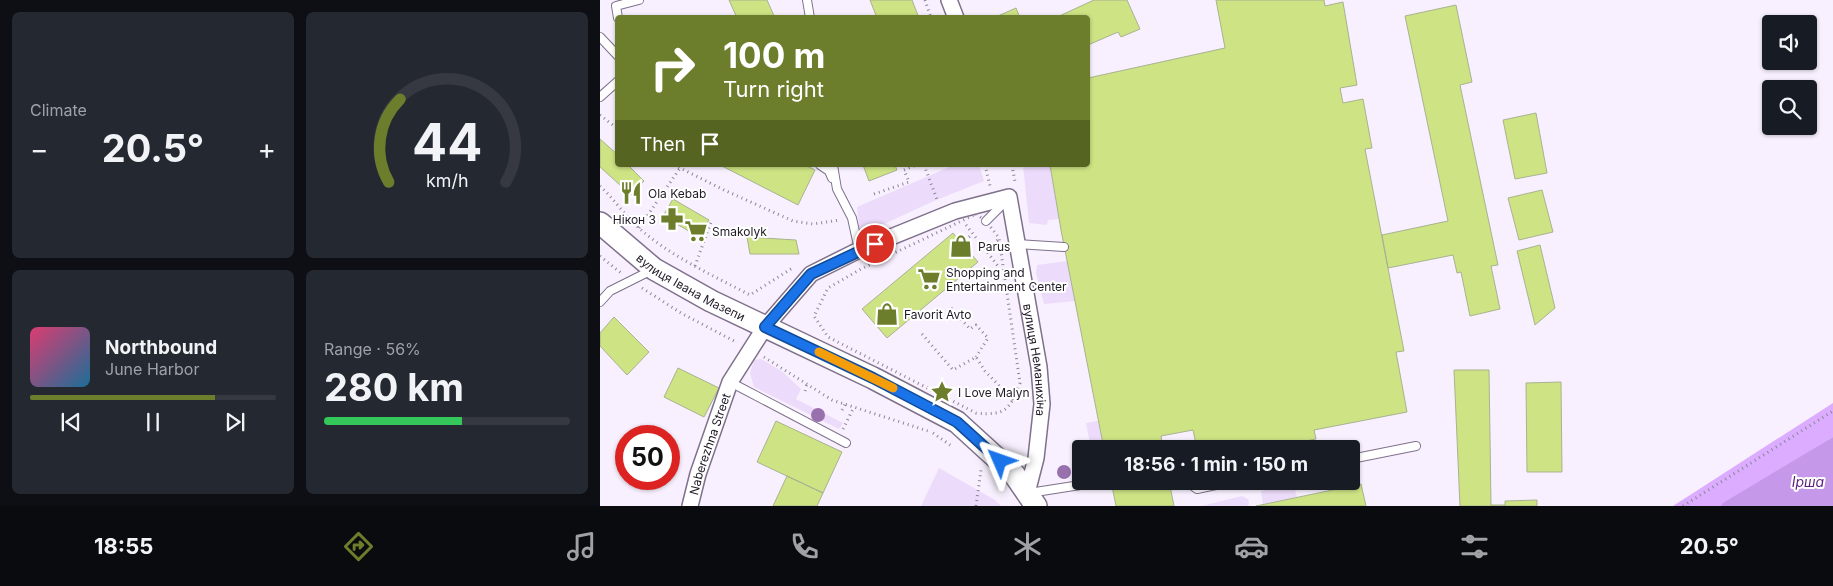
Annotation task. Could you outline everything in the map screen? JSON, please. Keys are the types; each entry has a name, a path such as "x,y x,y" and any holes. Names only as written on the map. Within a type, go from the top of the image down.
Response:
{"main road":[{"name":"вулиця Івана Мазепи","path":"600,223 654,269 711,301 873,378 957,422 1014,474 1032,500"}],"street":[{"path":"949,0 955,15"},
{"name":"вулиця Неманихіна","path":"1009,197 1039,367 1042,404 1032,500"},
{"name":"Naberezhna Street","path":"690,506 698,474 730,382 765,327 811,274 859,250 955,211 1009,197"}],"lane":[{"path":"618,15 616,6 639,0"},
{"path":"807,0 810,15"},
{"path":"600,37 615,53"},
{"path":"600,97 615,84"},
{"path":"823,167 829,171 852,218 859,250"},
{"path":"833,167 837,189"},
{"path":"986,221 1009,197"},
{"path":"1017,244 1064,247"},
{"path":"600,302 610,291 654,269"},
{"path":"730,382 846,443"},
{"path":"1360,457 1416,446"},
{"path":"1032,500 1072,490"}],"path":[{"path":"925,0 930,15"},
{"path":"600,116 615,127"},
{"path":"874,194 909,182 904,170 911,167"},
{"path":"925,167 940,208"},
{"path":"639,228 680,168 793,221 813,224 852,218"},
{"path":"600,186 639,228 678,256"},
{"path":"976,214 986,221 999,239 1020,383 1012,405 995,414 976,413 828,337 814,316 828,288 861,269 976,214"},
{"path":"695,266 712,218"},
{"path":"964,224 998,266 996,268"},
{"path":"961,243 973,234"},
{"path":"985,250 999,239"},
{"path":"600,256 631,280 681,313 751,350 832,400 930,431 954,448"},
{"path":"922,334 953,370 976,357 988,338 976,325 970,329 951,308"},
{"path":"976,357 985,370 1013,400"},
{"path":"805,391 807,384"},
{"path":"842,410 845,404"},
{"path":"843,428 854,407"},
{"path":"1683,506 1833,411"},
{"path":"976,506 980,465 987,472"}],"shaded area":[{"path":"949,167 980,167 984,181 934,201 860,235 857,207"},
{"path":"1023,167 1050,167 1059,219 1048,220 1047,225 1029,223"},
{"path":"1067,261 1075,301 1044,304 1036,273 1037,265"},
{"path":"761,359 783,372 801,389 796,399 843,423 839,429 754,387 750,373 754,360"},
{"path":"1833,403 1833,437 1721,506 1673,506"},
{"path":"1098,421 1102,440 1089,440 1086,423"},
{"path":"939,468 995,500 1001,506 921,506"},
{"path":"1295,490 1297,497 1263,504 1261,491"},
{"path":"1242,496 1248,499 1248,506 1201,506"}],"water":[{"name":"Ірша","path":"1833,437 1833,506 1721,506 1723,503"}],"building":[{"path":"729,0 767,0 774,15 736,15"},
{"path":"870,0 912,0 918,15 876,15"},
{"path":"1094,0 1127,0 1140,29 1121,37 1118,32 1090,44 1090,15 1062,15"},
{"path":"1216,0 1324,0 1325,6 1343,2 1357,85 1340,88 1343,103 1363,99 1372,148 1365,149 1404,351 1396,352 1407,412 1314,430 1316,439 1311,440 1195,440 1193,430 1161,436 1162,440 1102,440 1050,167 1090,167 1090,78 1225,48"},
{"path":"1456,5 1472,82 1460,85 1498,265 1491,266 1500,309 1470,316 1461,272 1457,273 1453,255 1388,268 1382,235 1448,221 1405,16"},
{"path":"1016,8 1019,15 1000,15"},
{"path":"1536,113 1547,173 1515,179 1503,120"},
{"path":"600,139 615,152 615,167 630,167 644,181 631,195 600,167"},
{"path":"724,167 809,167 815,170 798,205"},
{"path":"864,167 896,167 897,170 869,181"},
{"path":"1542,190 1553,232 1519,240 1508,198"},
{"path":"673,199 709,220 699,237 663,216"},
{"name":"Shopping and Entertainment Center","path":"953,233 978,262 887,338 862,309"},
{"path":"747,237 796,240 799,254 750,254"},
{"path":"1540,245 1555,308 1535,325 1517,251"},
{"path":"614,317 649,352 627,375 600,346 600,333"},
{"path":"678,368 719,388 704,417 664,397"},
{"path":"1454,370 1489,370 1491,505 1505,506 1460,506"},
{"path":"1561,382 1562,472 1527,472 1526,383"},
{"path":"776,421 842,452 823,493 757,462"},
{"path":"787,476 823,493 817,506 773,506"},
{"path":"1360,484 1366,506 1256,506 1332,490 1360,490"},
{"path":"1113,490 1171,490 1174,506 1116,506"},
{"path":"1537,500 1537,506 1505,506 1505,501"}],"slow traffic":[{"path":"819,352 893,388"}],"place":[{"name":"Ola Kebab","path":"631,193"},
{"name":"Нікон 3","path":"672,219"},
{"name":"Smakolyk","path":"696,231"},
{"name":"Parus","path":"961,246"},
{"name":"Shopping and Entertainment Center","path":"929,279"},
{"name":"Favorit Avto","path":"887,314"},
{"name":"I Love Malyn","path":"942,392"}],"route":[{"path":"875,244 811,274 765,327 873,378 957,422 1000,461"}]}
